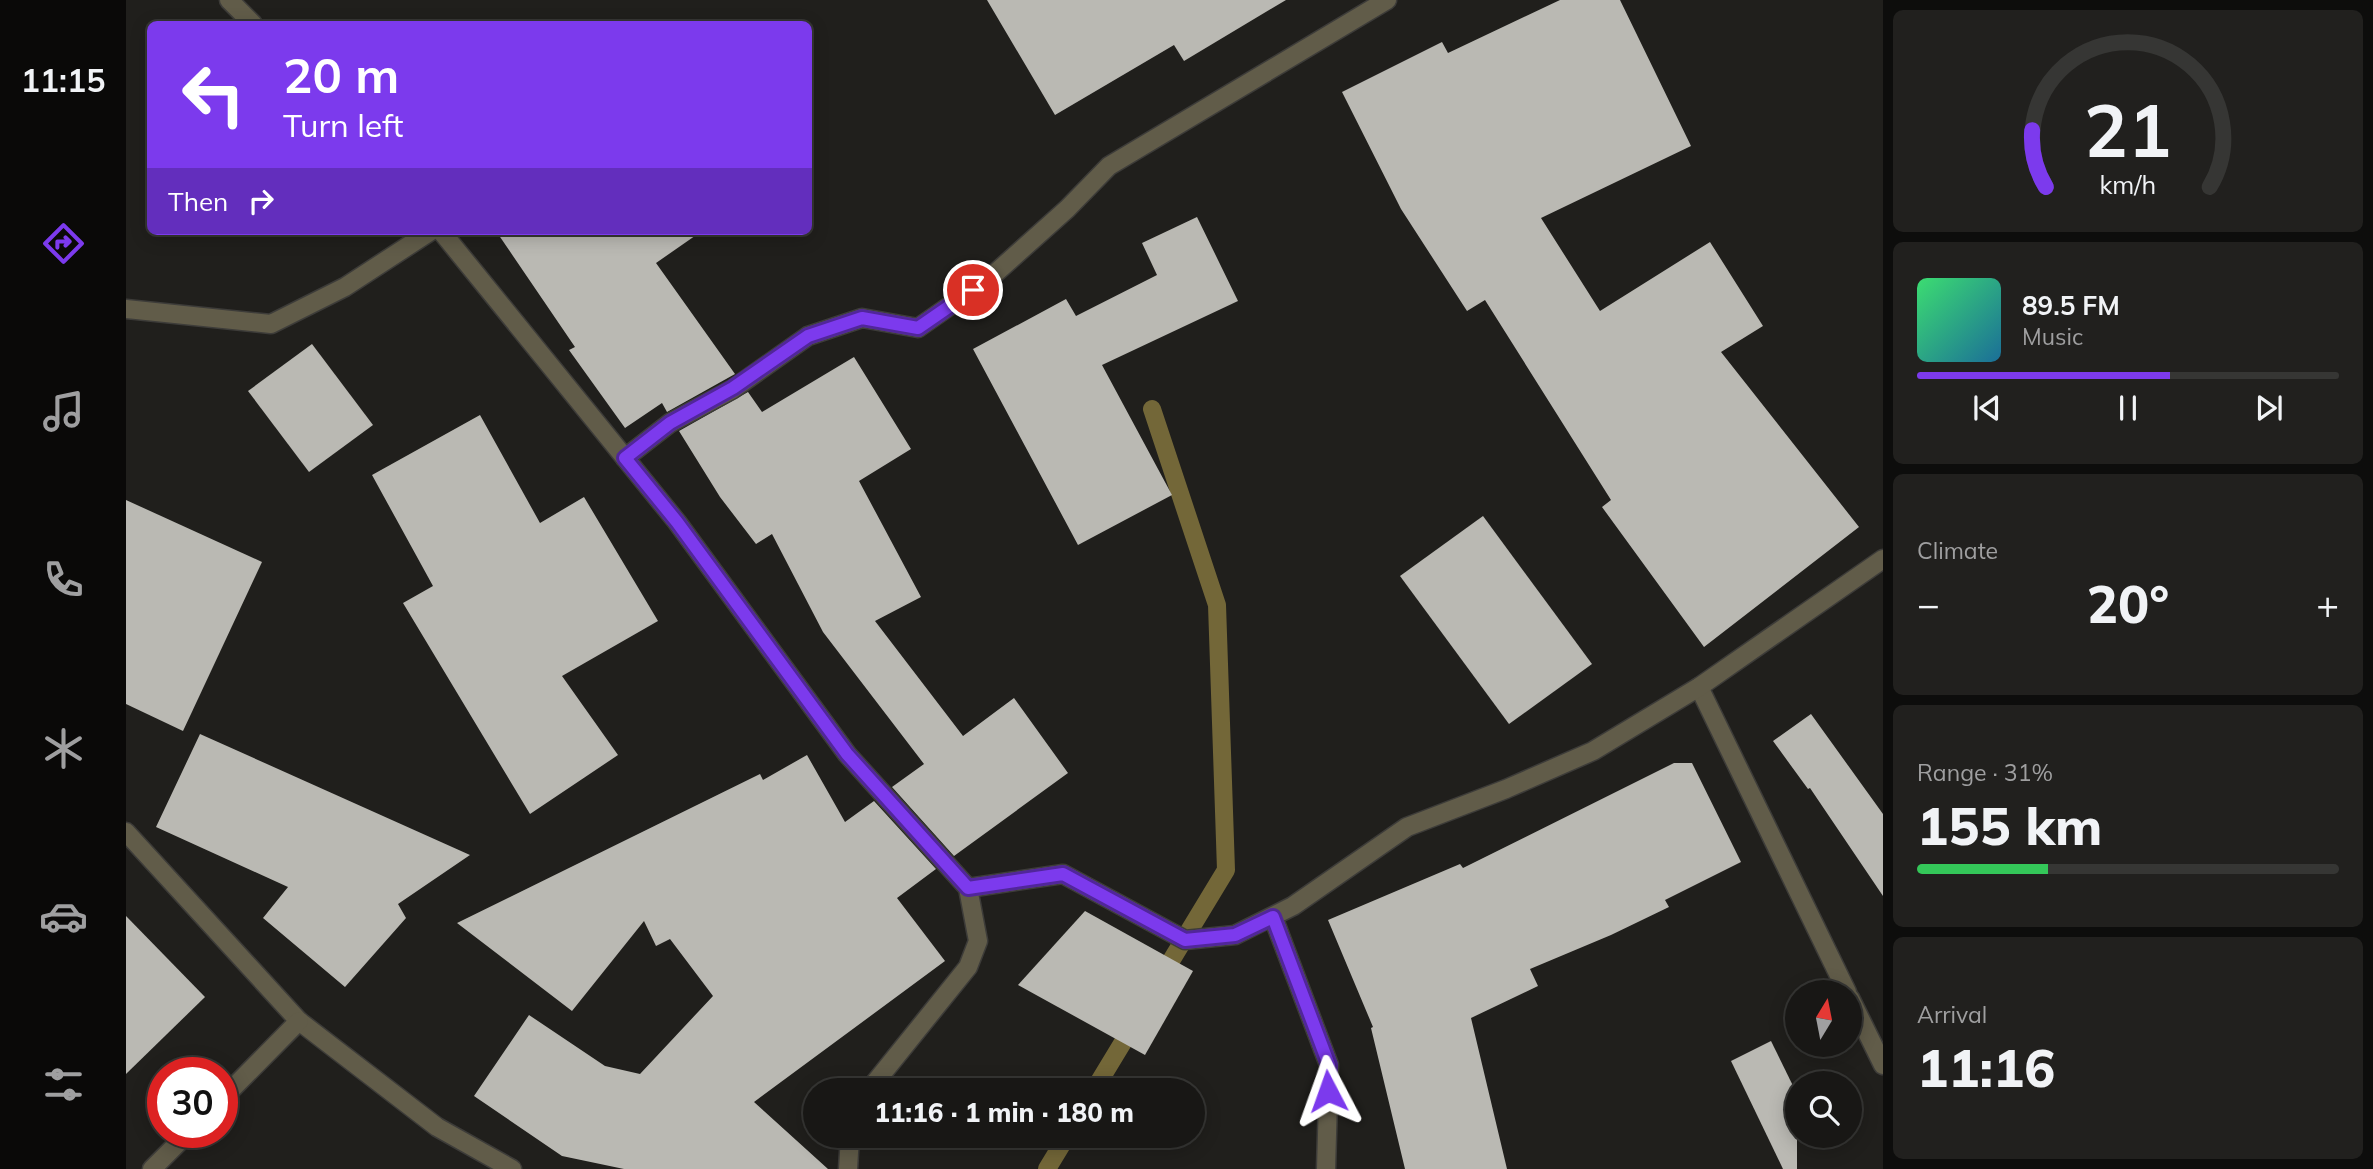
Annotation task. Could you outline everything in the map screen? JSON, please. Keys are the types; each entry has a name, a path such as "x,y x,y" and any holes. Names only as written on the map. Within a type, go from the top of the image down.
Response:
{"street":[{"path":"229,0 250,21"},
{"path":"625,458 670,423 733,388 808,336 862,318 918,328 991,277 1067,209 1109,166 1387,0"},
{"path":"126,309 271,324 345,287 425,235"},
{"path":"444,235 677,522 847,754 968,888 978,941 968,967 879,1078"},
{"path":"968,888 1063,874 1185,940 1235,935 1293,906 1407,827 1507,789 1593,751 1699,687 1883,559"},
{"path":"1699,687 1841,980"},
{"path":"126,832 299,1021 437,1127 512,1169"},
{"path":"1273,917 1329,1065 1326,1169"},
{"path":"238,1082 299,1021"},
{"path":"1862,1022 1883,1065"},
{"path":"152,1169 173,1148"},
{"path":"848,1169 849,1148"}],"building":[{"path":"987,0 1286,0 1184,61 1174,45 1055,115"},
{"path":"1560,0 1620,0 1691,146 1541,218 1600,311 1710,242 1763,326 1721,352 1859,527 1704,647 1602,507 1611,500 1485,300 1467,311 1401,209 1342,92 1442,42 1448,53"},
{"path":"1197,217 1238,301 1102,365 1172,495 1078,545 973,349 1066,299 1076,316 1157,275 1142,243"},
{"path":"499,235 696,235 656,263 735,374 667,412 662,403 625,428 569,350 575,347"},
{"path":"312,344 373,425 309,472 248,391"},
{"path":"854,357 911,449 859,481 921,597 875,621 963,736 1014,698 1068,773 954,856 892,787 924,764 823,632 772,534 756,544 720,497 679,431 748,392 762,412"},
{"path":"480,415 540,523 584,497 658,621 562,676 618,755 530,814 403,603 433,586 372,475"},
{"path":"126,500 262,562 183,731 126,704"},
{"path":"1483,516 1592,664 1509,724 1400,576"},
{"path":"1811,714 1883,814 1883,896 1810,788 1808,789 1773,741"},
{"path":"200,734 470,855 398,904 406,918 345,987 263,918 288,887 156,827"},
{"path":"807,755 845,822 874,801 936,869 897,898 945,961 754,1102 828,1169 624,1169 562,1156 474,1096 529,1015 605,1066 640,1074 713,996 670,939 656,946 644,921 572,1011 457,923 760,774 763,780"},
{"path":"1674,763 1692,763 1741,862 1665,900 1669,907 1530,969 1538,986 1471,1018 1507,1169 1405,1169 1371,1028 1373,1027 1328,920 1460,864 1463,868"},
{"path":"1085,911 1193,971 1145,1055 1018,985"},
{"path":"126,916 205,997 126,1074"},
{"path":"1771,1041 1786,1071 1785,1148 1797,1148 1797,1169 1783,1169 1731,1061"}],"waterway":[{"path":"1152,409 1217,605 1226,870 1160,979"},
{"path":"1101,1078 1134,1024"},
{"path":"1047,1169 1060,1148"}],"route":[{"path":"973,290 918,328 862,318 808,336 733,388 670,423 625,458 677,522 847,754 968,888 1063,874 1185,940 1235,935 1273,917 1329,1065 1328,1091"}]}
